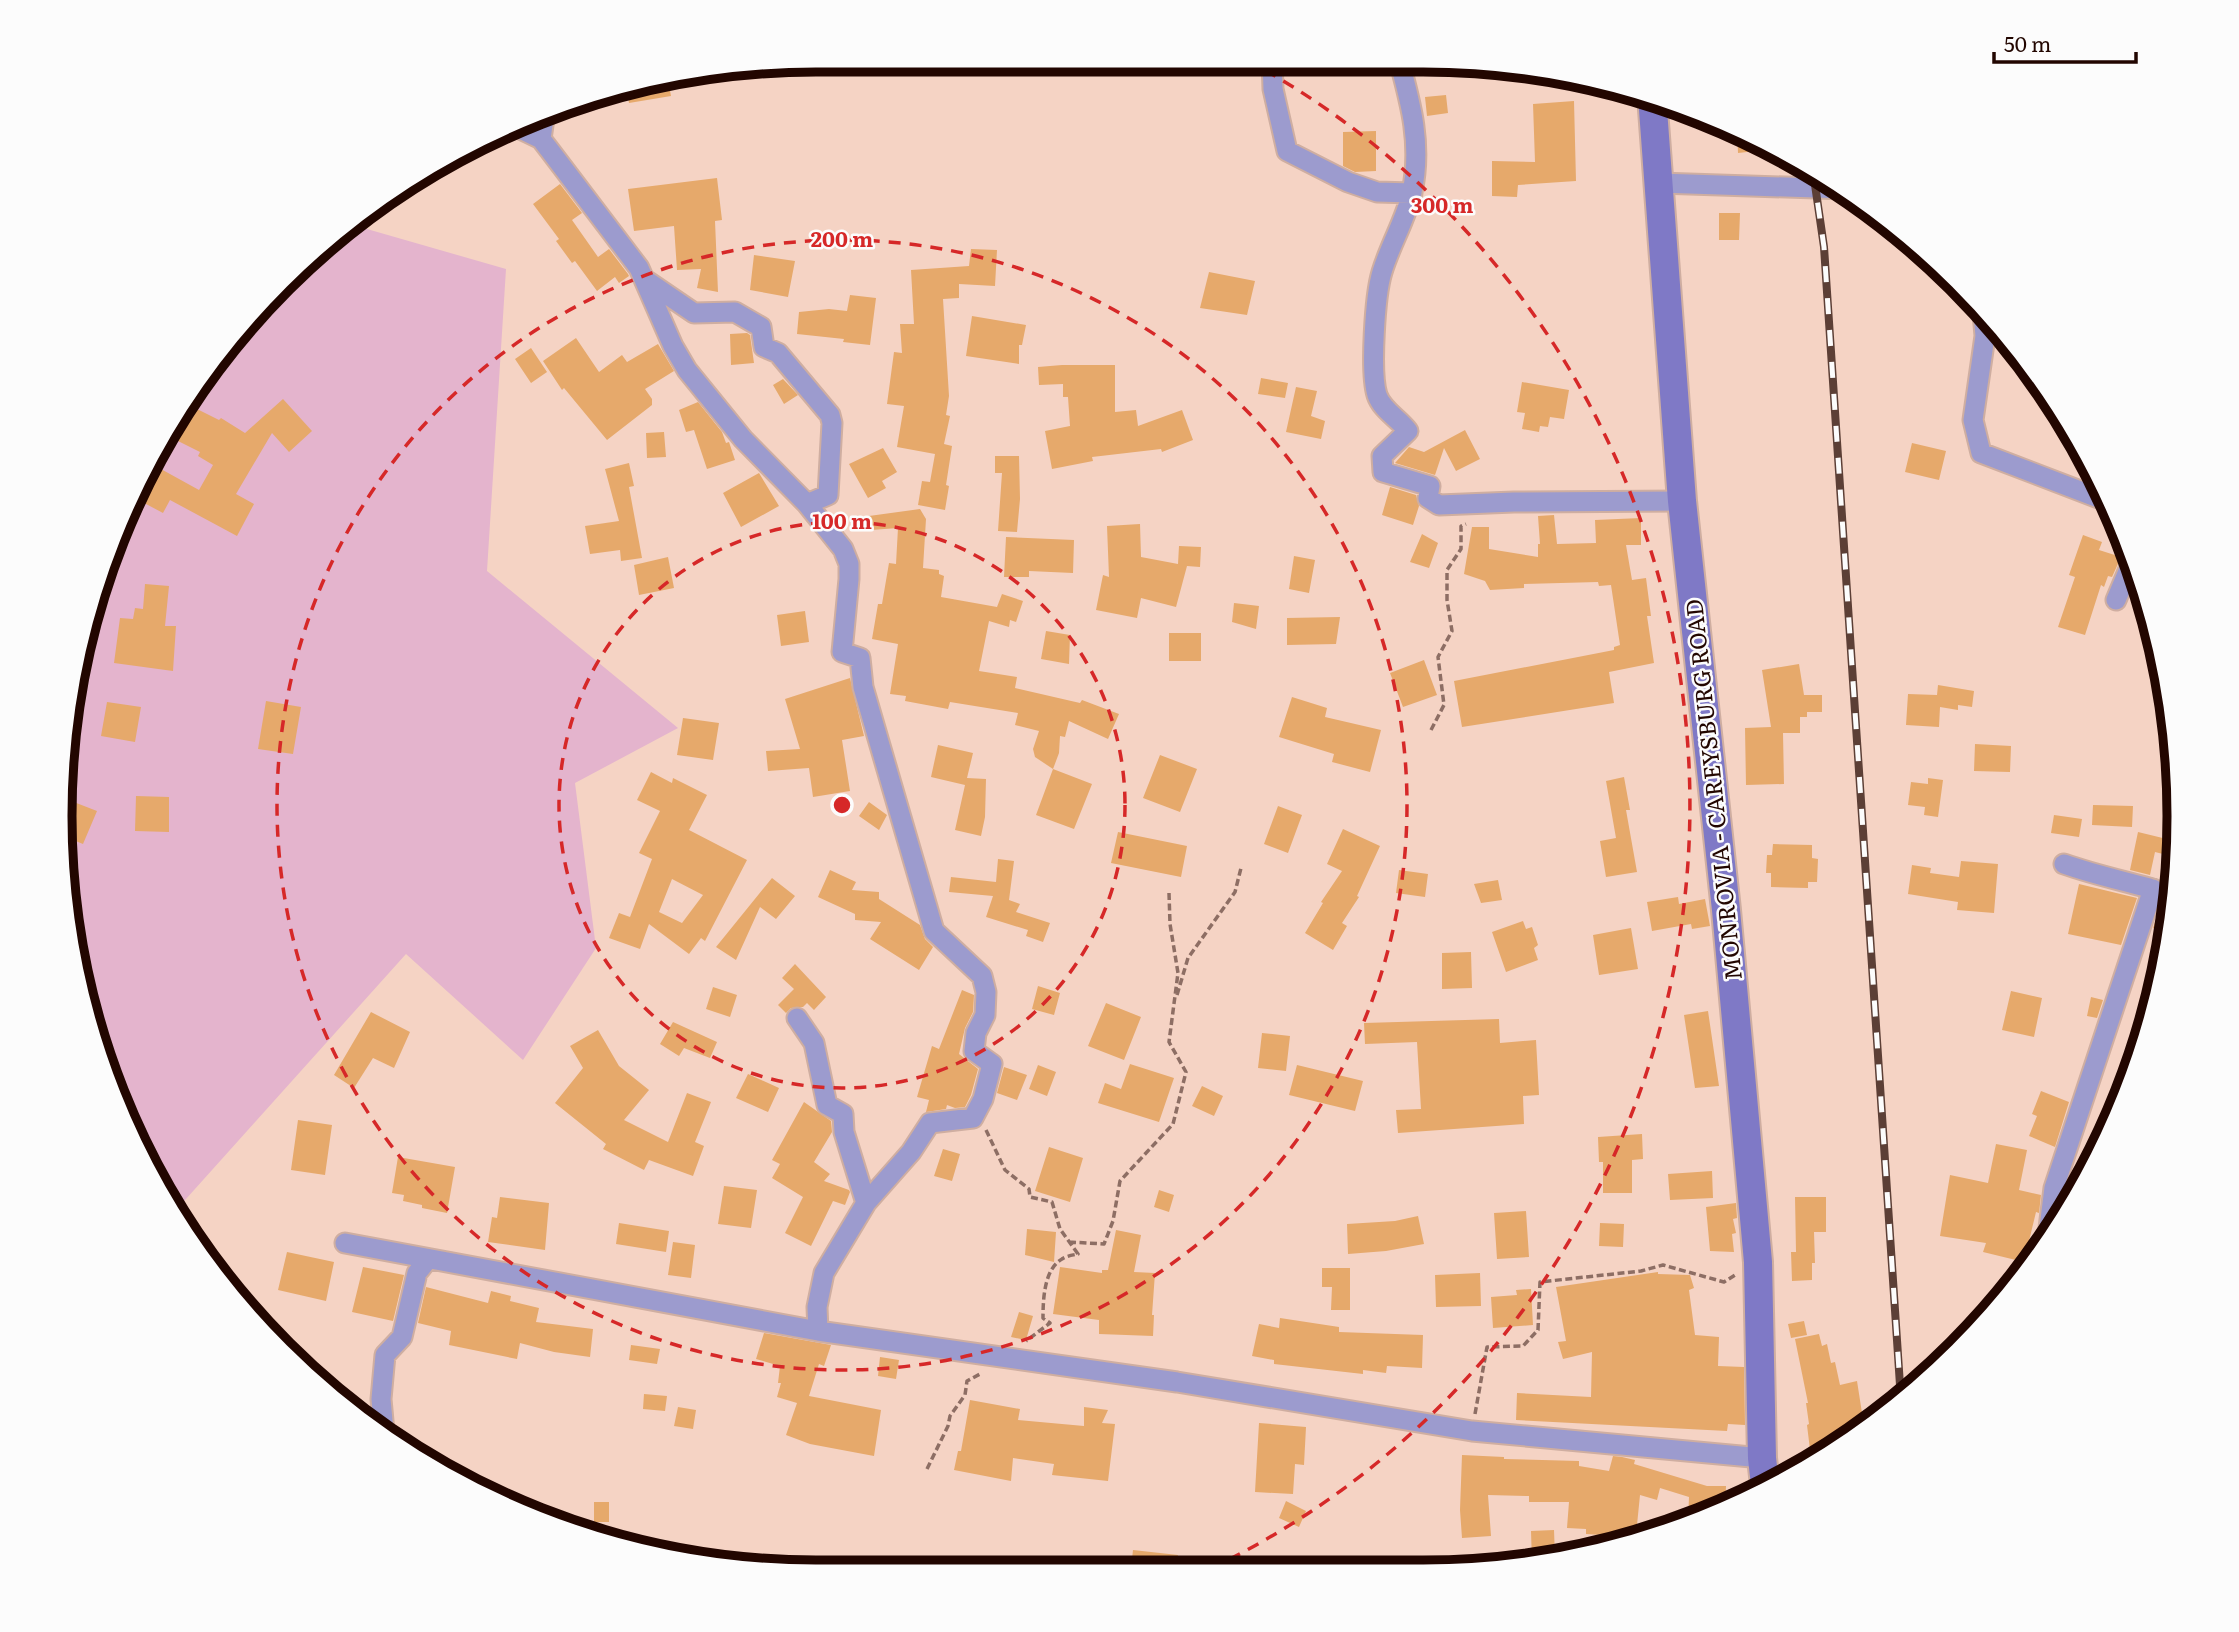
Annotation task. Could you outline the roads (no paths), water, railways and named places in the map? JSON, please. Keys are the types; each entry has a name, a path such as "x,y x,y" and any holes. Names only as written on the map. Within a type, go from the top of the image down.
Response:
{"main road":[{"name":"MONROVIA - CAREYSBURG ROAD","path":"1653,108 1682,501 1726,911 1758,1262 1764,1471"}],"street":[{"path":"1272,72 1273,89 1287,151 1348,182 1377,192 1412,193"},
{"path":"1402,72 1415,121 1415,167 1412,193 1381,274 1377,299 1374,377 1377,396 1385,410 1408,431 1382,456 1383,472 1430,486 1427,498 1439,505 1682,501"},
{"path":"541,139 543,123"},
{"path":"525,131 541,139 645,280 673,346 687,370 743,439 807,504 843,549 849,564 849,579 842,652 860,658 863,687 934,931 982,976 986,992 985,1016 976,1033 974,1051 992,1064 983,1099 973,1118 930,1123 911,1152 866,1203 824,1273 817,1307 818,1331"},
{"path":"1659,183 1822,188"},
{"path":"645,280 694,313 735,312 761,327 764,347 778,353 824,406 832,423 828,495 807,504"},
{"path":"1984,326 1973,420 1981,453 2095,496"},
{"path":"2116,600 2126,573"},
{"path":"2064,864 2095,875 2153,889 2163,896"},
{"path":"2051,1214 2054,1188 2153,889"},
{"path":"797,1018 814,1043 827,1105 843,1114 844,1132 866,1203"},
{"path":"345,1243 818,1331 1177,1382 1472,1431 1764,1471"},
{"path":"383,1420 381,1399 385,1355 402,1337 417,1273 428,1259"}],"railway":[{"path":"1815,184 1824,247 1900,1387"}]}
